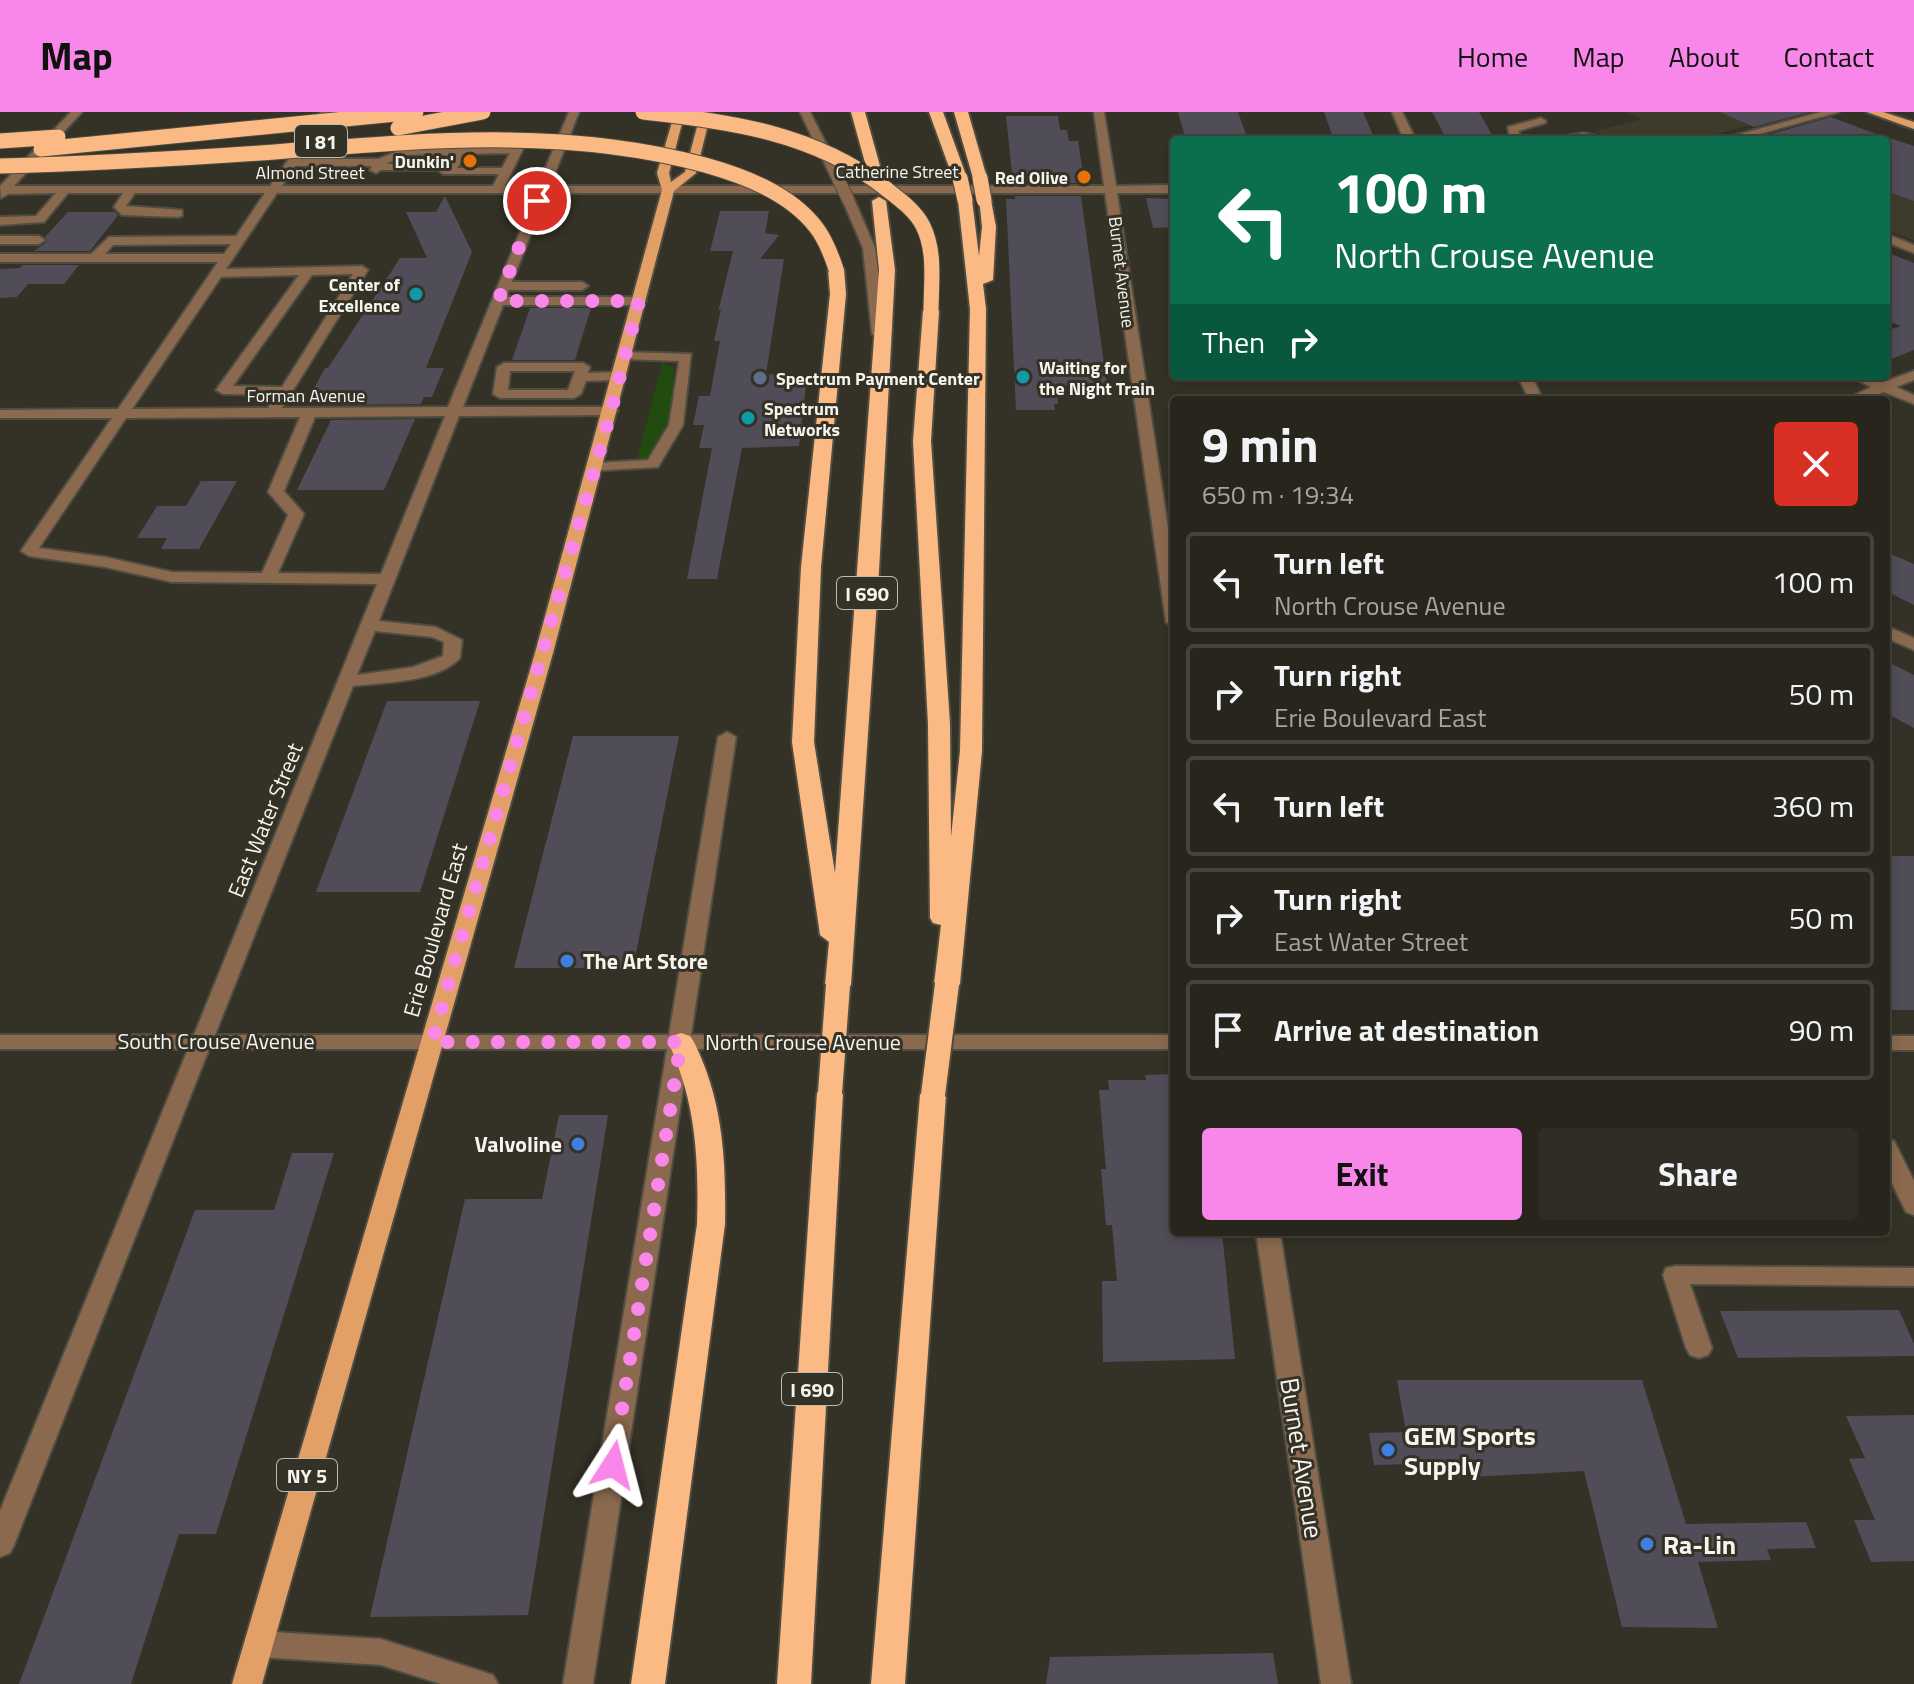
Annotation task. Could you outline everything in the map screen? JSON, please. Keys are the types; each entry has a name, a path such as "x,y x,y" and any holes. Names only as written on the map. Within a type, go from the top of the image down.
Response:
{"highway":[{"name":"I 81","path":"0,141 271,112"},
{"path":"0,152 176,138 416,112"},
{"name":"I 81","path":"0,166 157,158 321,141 483,112"},
{"path":"643,112 710,120 777,135 852,163 872,175 915,214 924,228 931,254 931,311 922,441 939,724 939,870 947,984"},
{"name":"I 690","path":"794,1684 830,1093 869,571 880,344 887,270 876,177 858,112"},
{"path":"888,1684 933,1095 971,751 978,309 965,200 936,112"},
{"path":"961,112 980,178 989,227 985,276 978,309"},
{"path":"157,158 263,153 413,140 496,137 570,140 637,150 725,172 775,194 813,222 824,238 836,269 838,294 811,567 803,742 838,985"},
{"path":"648,1684 711,1224 709,1120 703,1091 681,1042"}],"main road":[{"name":"Erie Boulevard East","path":"247,1684 611,411 668,190 663,173 680,112"},
{"name":"Erie Boulevard East","path":"668,190 690,173 706,112"},
{"path":"1872,112 1914,126"}],"street":[{"path":"1,192 77,112"},
{"path":"326,112 29,551 105,562 172,577 389,579"},
{"name":"East Water Street","path":"0,1545 574,112"},
{"path":"805,112 869,248 880,344"},
{"name":"Burnet Avenue","path":"1099,112 1170,596"},
{"path":"1397,112 1408,136"},
{"path":"1740,136 1834,112"},
{"path":"1515,136 1512,129 1541,121"},
{"path":"474,171 483,153 481,148"},
{"path":"364,190 377,167 403,152 517,149 497,190"},
{"path":"377,167 447,167 456,164 461,155 403,152"},
{"path":"292,163 506,171"},
{"name":"Catherine Street","path":"668,190 1170,189"},
{"path":"0,221 40,219 65,190"},
{"path":"131,190 120,207 126,212 178,213"},
{"name":"Almond Street","path":"1,192 668,190"},
{"path":"54,203 123,202"},
{"path":"0,240 39,240"},
{"path":"95,258 109,241 240,240"},
{"path":"1890,240 1914,249"},
{"path":"0,258 227,258"},
{"path":"285,391 223,390 309,270"},
{"path":"218,273 362,270 272,413"},
{"path":"501,294 582,286"},
{"path":"501,294 639,301"},
{"path":"595,468 653,464 676,425 686,357 625,356"},
{"path":"504,367 583,367 580,377 574,394 500,394 504,367"},
{"path":"470,374 501,374"},
{"path":"1862,396 1914,375"},
{"path":"580,377 619,376"},
{"path":"1867,380 1914,400"},
{"name":"Forman Avenue","path":"0,414 611,411"},
{"path":"268,578 296,514 276,492 309,413"},
{"path":"1156,506 1170,506"},
{"path":"348,681 419,672 437,667 451,658 455,644 436,632 370,625"},
{"path":"1890,633 1914,645"},
{"path":"578,1684 727,737"},
{"name":"South Crouse Avenue","path":"0,1042 432,1042"},
{"name":"North Crouse Avenue","path":"432,1042 1170,1042"},
{"path":"1890,1043 1914,1043"},
{"path":"1890,1155 1914,1206"},
{"name":"Burnet Avenue","path":"1269,1236 1336,1684"},
{"path":"1699,1348 1675,1275 1914,1277"},
{"path":"258,1644 381,1652 483,1684"}],"shaded area":[{"path":"1626,112 1802,112 1708,136 1606,136 1594,131 1643,119"},
{"path":"1914,156 1914,240 1890,231 1890,164"}],"green space":[{"path":"662,363 674,367 668,423 657,449 648,457 637,460"}],"building":[{"path":"1178,112 1238,112 1247,136 1185,136"},
{"path":"1324,112 1363,112 1373,136 1333,136"},
{"path":"1432,112 1479,112 1493,136 1445,136"},
{"path":"1720,112 1810,112 1754,127"},
{"path":"1006,116 1058,116 1060,130 1067,130 1069,141 1078,141 1084,179 1079,179 1079,183 1013,183"},
{"path":"1831,117 1881,136 1776,136 1771,134"},
{"path":"1890,138 1914,146 1914,201 1890,192"},
{"path":"445,196 472,252 426,368 444,368 432,397 424,397 421,404 339,405 342,397 309,398 325,368 328,368 400,258 427,258 406,212 436,212"},
{"path":"1015,196 1081,196 1107,386 1057,385 1058,404 1054,404 1055,410 1016,410 1006,199 1015,199"},
{"path":"1146,198 1170,199 1170,227 1153,228"},
{"path":"720,211 769,211 765,233 779,235 760,259 784,259 766,374 807,376 799,446 742,448 717,579 687,579 712,448 699,448 704,425 693,425 699,396 710,396 720,341 714,341 721,308 718,312 733,251 710,251"},
{"path":"68,212 115,212 118,215 90,251 34,251 47,242 45,237"},
{"path":"1890,254 1914,263 1914,350 1890,359 1890,330 1901,326 1890,322"},
{"path":"22,265 79,265 64,284 28,284 17,297 0,298 0,269 20,268"},
{"path":"530,308 591,308 575,360 512,360"},
{"path":"415,419 384,490 297,490 331,420"},
{"path":"201,481 237,481 199,549 161,549 167,538 137,538 157,506 186,506"},
{"path":"1890,554 1914,564 1914,605 1890,593"},
{"path":"1890,663 1914,675 1914,728 1890,715"},
{"path":"387,701 480,701 420,892 316,892"},
{"path":"573,736 679,736 633,968 514,968"},
{"path":"1890,856 1914,856 1914,1010 1890,1010"},
{"path":"1170,1074 1170,1236 1222,1236 1235,1359 1103,1362 1102,1281 1117,1281 1112,1225 1106,1225 1101,1169 1106,1169 1099,1090 1109,1090 1108,1080 1146,1080 1145,1075"},
{"path":"559,1115 608,1115 528,1615 370,1617 465,1199 542,1199"},
{"path":"292,1153 334,1153 216,1534 179,1534 131,1684 19,1684 195,1210 274,1210"},
{"path":"1899,1310 1914,1344 1914,1356 1738,1358 1720,1311"},
{"name":"Ra-Lin","path":"1397,1380 1642,1380 1686,1524 1806,1522 1816,1548 1767,1549 1771,1560 1698,1562 1718,1628 1622,1627 1584,1471 1451,1478 1415,1474 1413,1464 1374,1465 1369,1433 1406,1432"},
{"path":"1914,1415 1914,1561 1871,1562 1854,1520 1875,1520 1849,1459 1865,1458 1846,1416"},
{"path":"1273,1653 1278,1684 1046,1684 1050,1657"}],"place":[{"name":"Dunkin'","path":"470,161"},
{"name":"Red Olive","path":"1084,177"},
{"name":"Center of Excellence","path":"416,294"},
{"name":"Waiting for the Night Train","path":"1023,377"},
{"name":"Spectrum Payment Center","path":"760,378"},
{"name":"Spectrum Networks","path":"748,418"},
{"name":"The Art Store","path":"567,961"},
{"name":"Valvoline","path":"578,1144"},
{"name":"GEM Sports Supply","path":"1388,1450"},
{"name":"Ra-Lin","path":"1647,1544"}],"route":[{"path":"537,201 498,301 639,301 544,653 432,1042 681,1042 613,1465"}]}
